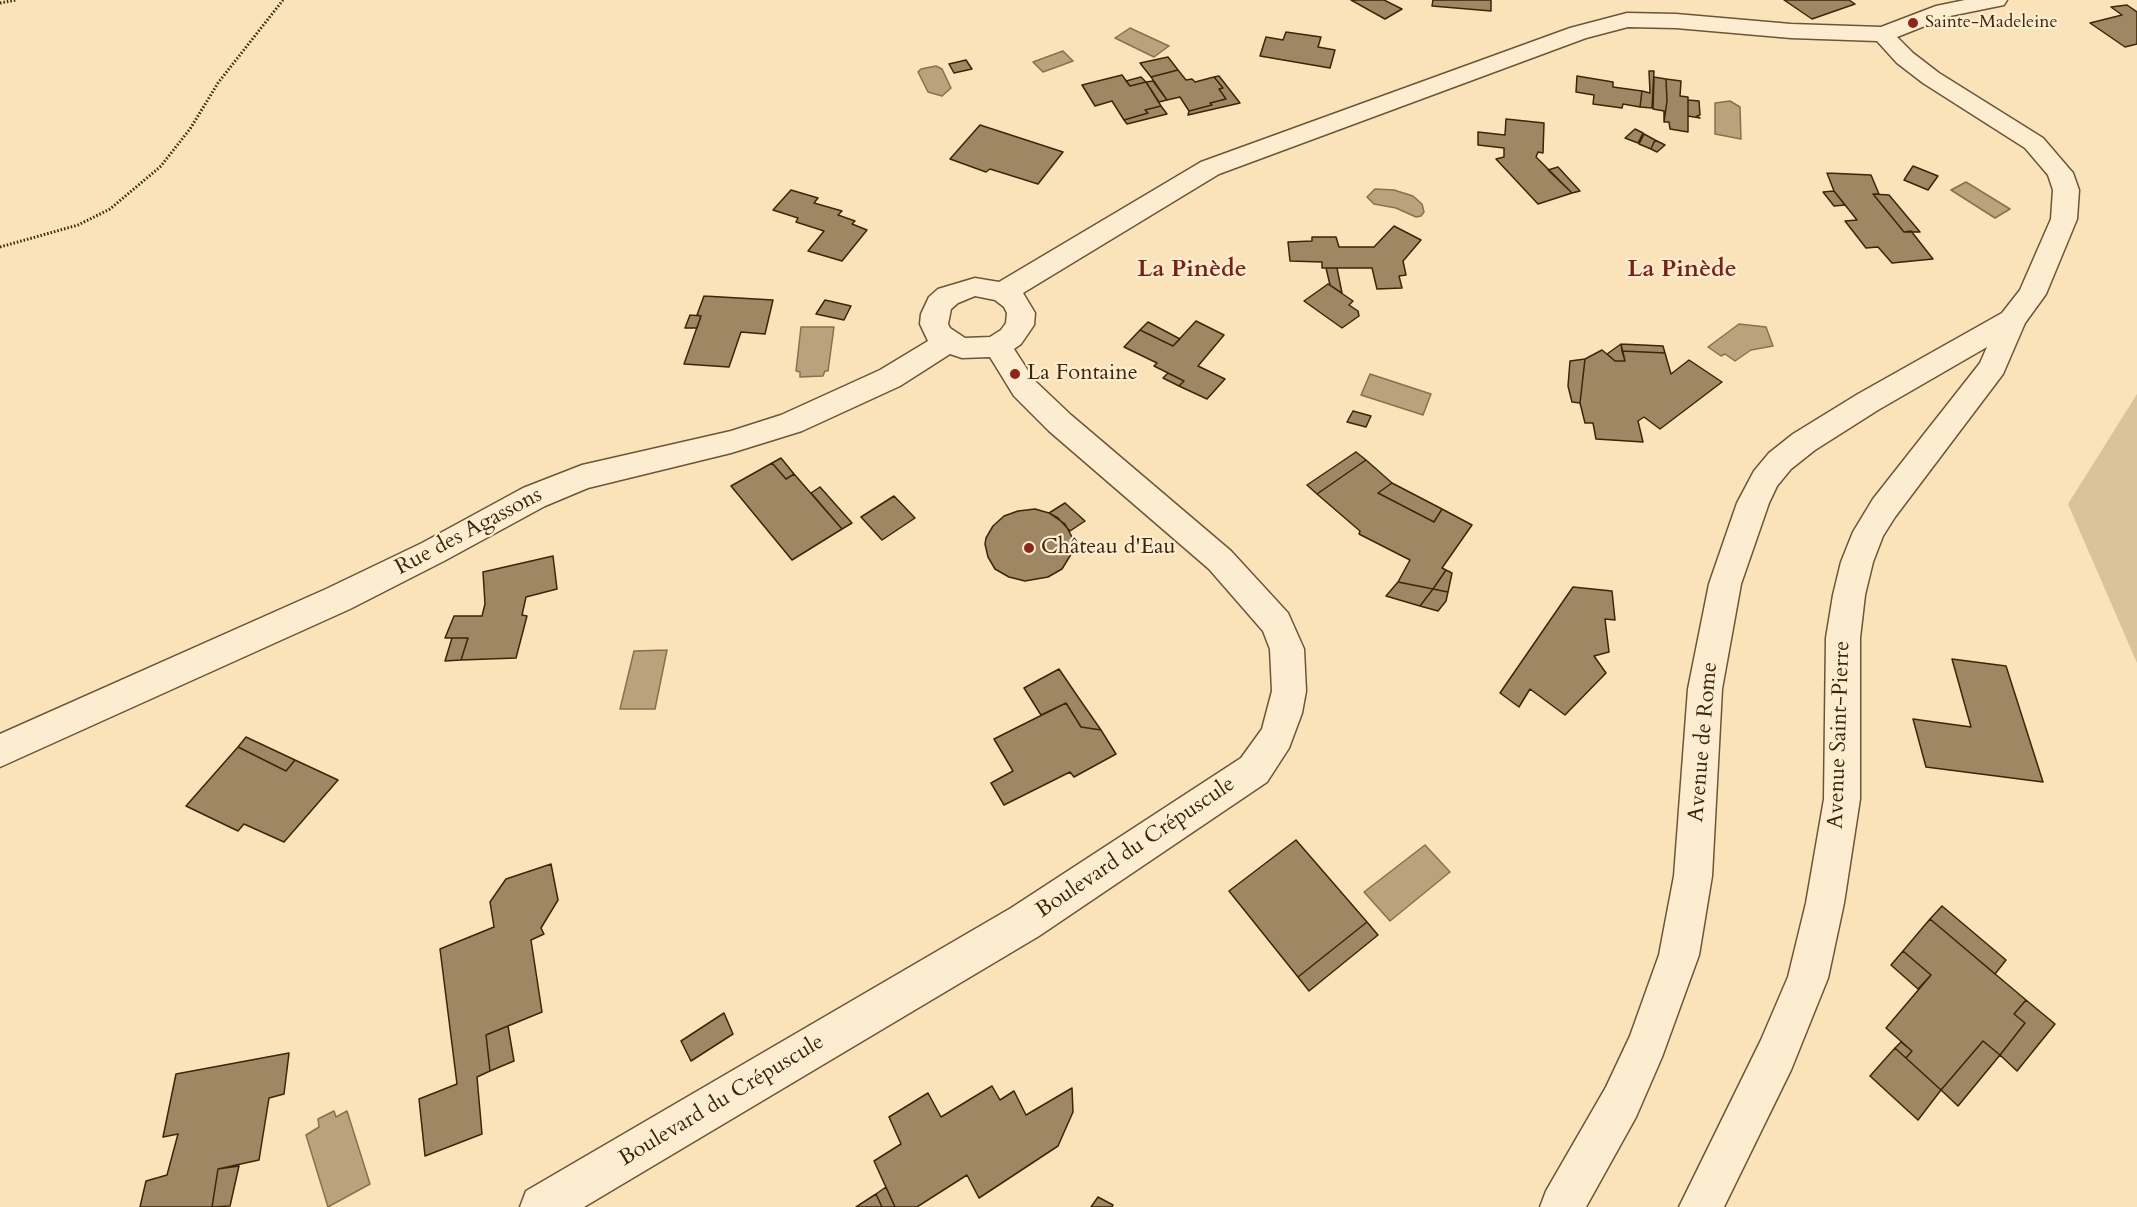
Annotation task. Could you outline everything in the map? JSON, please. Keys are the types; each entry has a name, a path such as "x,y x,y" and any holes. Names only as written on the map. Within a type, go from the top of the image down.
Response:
{"street":[{"path":"1002,292 1165,192 1210,168 1567,37 1627,20 1682,0"},
{"path":"1627,20 1884,33 1944,11 1996,0"},
{"name":"Avenue de Rome","path":"1562,1207 1621,1102 1648,1043 1678,955 1693,876 1705,689 1725,584 1765,479 1780,461 1804,442 1868,402 2012,320 2032,294 2064,219 2066,190 2060,173 2034,143 1932,78 1905,58 1884,33"},
{"path":"968,288 989,288 1002,292 1015,301 1021,313 1020,326 1011,337 997,346 979,349 962,348 948,342 938,334 934,324 935,314 939,304 948,296 968,288"},
{"name":"Avenue Saint-Pierre","path":"1701,1207 1776,1055 1808,978 1825,903 1842,799 1843,638 1849,595 1857,562 1869,532 1884,508 1993,368 2012,320"},
{"name":"Rue des Agassons","path":"0,752 338,599 433,552 534,497 582,477 731,442 791,423 890,378 948,342"},
{"name":"Boulevard du Crépuscule","path":"542,1207 1025,922 1254,770 1276,737 1286,713 1289,691 1287,649 1276,623 1220,560 1060,423 1024,388 997,346"}],"path":[{"path":"0,3 16,0"},
{"path":"0,248 78,225 110,209 161,166 190,129 218,83 283,0"}],"shaded area":[{"path":"1130,28 1169,46 1154,57 1115,38"},
{"path":"1063,51 1073,61 1043,72 1033,62"},
{"path":"936,66 942,69 951,88 942,96 928,92 918,72 921,69"},
{"path":"1730,101 1740,107 1741,139 1715,134 1715,103"},
{"path":"1966,182 2010,209 1995,218 1951,190"},
{"path":"1375,189 1394,190 1413,196 1422,204 1424,212 1421,216 1416,217 1396,208 1374,204 1367,197"},
{"path":"1739,324 1766,327 1773,346 1751,350 1735,361 1725,354 1721,356 1708,347"},
{"path":"801,327 834,327 828,371 825,371 823,376 800,377 800,372 796,371"},
{"path":"1370,374 1431,394 1423,415 1361,395"},
{"path":"2137,394 2137,663 2068,504"},
{"path":"667,650 655,709 620,709 634,651"},
{"path":"1425,845 1450,872 1390,921 1364,892"},
{"path":"334,1111 336,1117 347,1111 370,1184 328,1207 306,1135 319,1127 318,1119"}],"building":[{"path":"1351,0 1384,0 1402,9 1385,19"},
{"path":"1433,0 1491,0 1491,11 1432,6"},
{"path":"1784,0 1849,0 1855,4 1812,19"},
{"path":"2127,5 2137,12 2137,44 2125,47 2090,23 2122,15 2111,7"},
{"path":"1286,32 1321,37 1318,47 1335,50 1330,68 1260,56 1266,37 1283,40"},
{"path":"1168,57 1178,70 1151,77 1140,63"},
{"path":"966,60 972,69 954,73 949,64"},
{"path":"1178,70 1186,80 1192,79 1195,82 1214,77 1223,88 1219,89 1226,99 1189,111 1180,97 1167,100 1151,77"},
{"path":"1649,71 1654,71 1652,108 1640,107 1642,91 1650,93"},
{"path":"1122,75 1130,86 1146,82 1161,106 1145,110 1148,113 1124,120 1112,101 1095,106 1082,85"},
{"path":"1219,76 1240,103 1188,115 1189,111 1226,99 1219,89 1223,88 1214,77"},
{"path":"1577,76 1613,82 1613,87 1642,91 1640,107 1623,104 1622,108 1593,104 1594,95 1576,92"},
{"path":"1141,77 1146,82 1130,86 1126,81"},
{"path":"1654,77 1666,79 1667,101 1664,122 1664,111 1653,109"},
{"path":"1666,79 1681,81 1680,96 1688,97 1688,132 1670,129 1669,122 1664,122 1667,101"},
{"path":"1153,81 1167,100 1159,102 1146,82"},
{"path":"1688,100 1699,101 1700,115 1697,116 1700,118 1688,116"},
{"path":"1161,106 1167,114 1127,124 1124,120 1148,113 1145,110"},
{"path":"1506,119 1544,123 1543,153 1538,152 1536,157 1572,193 1538,204 1496,159 1504,157 1504,148 1478,145 1478,132 1505,135"},
{"path":"980,125 1063,152 1038,184 990,169 986,172 950,159"},
{"path":"1635,129 1643,133 1638,143 1625,138"},
{"path":"1644,134 1655,140 1651,149 1639,144"},
{"path":"1655,140 1665,145 1657,152 1651,149"},
{"path":"1913,166 1938,176 1928,190 1904,180"},
{"path":"1558,167 1580,191 1572,193 1548,170"},
{"path":"1827,173 1871,175 1879,194 1873,194 1904,232 1911,231 1933,259 1892,263 1878,247 1866,248 1845,221 1857,220 1834,191"},
{"path":"791,190 818,198 814,203 842,211 838,215 855,221 852,224 867,230 842,261 808,251 824,231 796,222 798,218 773,210"},
{"path":"1834,191 1845,205 1834,206 1823,192"},
{"path":"1873,194 1889,195 1920,232 1904,232"},
{"path":"1394,226 1421,240 1403,261 1406,275 1399,276 1402,288 1377,289 1372,268 1322,268 1322,262 1290,261 1288,242 1312,241 1312,237 1336,237 1339,247 1374,247"},
{"path":"1326,268 1337,268 1342,293 1330,285"},
{"path":"1328,284 1353,301 1349,305 1358,311 1359,316 1342,328 1304,301"},
{"path":"704,296 773,300 765,334 741,332 729,367 684,364 701,316 697,315"},
{"path":"825,300 851,306 844,320 816,314"},
{"path":"690,315 701,316 697,328 685,328"},
{"path":"1196,321 1224,335 1198,366 1225,379 1207,399 1179,386 1184,381 1154,366 1157,363 1124,347 1140,330 1173,346"},
{"path":"1148,322 1180,339 1173,346 1140,330"},
{"path":"1621,344 1625,361 1615,361 1607,354"},
{"path":"1621,344 1663,346 1665,353 1622,351"},
{"path":"1602,350 1615,361 1625,361 1622,351 1665,353 1671,374 1689,360 1722,382 1660,429 1644,417 1638,421 1643,442 1596,439 1593,423 1585,423 1580,403 1585,359"},
{"path":"1585,359 1580,403 1572,402 1568,386 1570,361"},
{"path":"1168,373 1184,381 1179,386 1163,378"},
{"path":"1353,411 1371,416 1366,427 1347,422"},
{"path":"1356,452 1366,460 1317,494 1307,485"},
{"path":"781,458 794,474 786,479 772,463"},
{"path":"1366,460 1392,483 1378,493 1434,522 1442,509 1472,525 1442,568 1446,570 1433,589 1398,582 1410,560 1359,534 1360,531 1317,494"},
{"path":"772,463 786,479 794,474 842,529 792,560 731,486"},
{"path":"1392,483 1442,509 1434,522 1378,493"},
{"path":"820,487 852,523 842,529 811,493"},
{"path":"894,496 915,518 882,540 861,517"},
{"path":"1065,503 1085,521 1070,531 1058,518 1049,513"},
{"name":"Château d'Eau","path":"1035,509 1049,513 1065,524 1072,537 1073,551 1062,569 1048,577 1025,581 1009,577 995,569 988,557 986,538 993,526 1004,516"},
{"path":"553,556 557,589 526,597 522,615 527,616 516,658 461,660 468,638 445,638 454,616 482,616 485,604 483,572"},
{"path":"1446,570 1452,573 1448,592 1433,589"},
{"path":"1398,582 1433,589 1420,606 1386,596"},
{"path":"1573,587 1612,591 1615,620 1605,619 1609,652 1594,656 1606,673 1565,715 1530,689 1519,707 1500,693"},
{"path":"1433,589 1448,592 1446,601 1438,611 1420,606"},
{"path":"452,638 468,638 461,660 445,661"},
{"path":"1952,659 2006,666 2043,782 1926,767 1913,719 1971,727"},
{"path":"1059,669 1101,730 1081,727 1066,703 1041,715 1024,688"},
{"path":"1066,703 1081,727 1101,730 1116,754 1074,777 1070,772 1004,805 991,783 1013,771 994,739"},
{"path":"246,737 295,760 286,771 238,747"},
{"path":"238,747 286,771 295,760 338,780 284,842 244,824 238,831 186,806"},
{"path":"1296,840 1367,922 1298,977 1229,891"},
{"path":"551,864 558,900 541,928 544,934 531,940 542,1012 486,1035 490,1071 477,1077 482,1134 425,1156 419,1099 457,1084 440,949 494,927 490,902 506,879"},
{"path":"1942,906 2006,960 1995,974 1930,919"},
{"path":"1930,919 2026,1000 2014,1014 2025,1023 2000,1055 1983,1041 1941,1090 1906,1058 1912,1051 1886,1028 1931,975 1903,951"},
{"path":"1367,922 1378,935 1309,991 1298,977"},
{"path":"1903,951 1931,975 1918,989 1891,965"},
{"path":"2026,1000 2055,1024 2017,1071 2000,1055 2025,1023 2014,1014"},
{"path":"724,1013 733,1034 691,1061 681,1041"},
{"path":"508,1026 514,1061 490,1071 486,1035"},
{"path":"1983,1041 2000,1055 1958,1106 1941,1090"},
{"path":"1901,1042 1912,1051 1906,1058 1895,1048"},
{"path":"1895,1048 1941,1090 1918,1120 1870,1076"},
{"path":"289,1053 284,1094 269,1098 259,1160 218,1169 212,1207 140,1207 146,1181 167,1175 178,1134 163,1137 176,1074"},
{"path":"992,1086 1000,1100 1014,1091 1026,1115 1072,1088 1073,1112 1058,1146 979,1198 967,1175 917,1207 895,1207 874,1161 901,1144 889,1117 928,1093 941,1117"},
{"path":"239,1166 230,1206 212,1207 218,1169"},
{"path":"886,1187 895,1207 882,1207 876,1194"},
{"path":"876,1194 882,1207 856,1207"},
{"path":"1098,1197 1113,1205 1112,1207 1091,1207"}],"place":[{"name":"Sainte-Madeleine","path":"1913,23"},
{"name":"La Fontaine","path":"1015,374"},
{"name":"Château d'Eau","path":"1029,548"}],"district":[{"name":"La Pinède","path":"1192,270"},
{"name":"La Pinède","path":"1682,270"}]}
